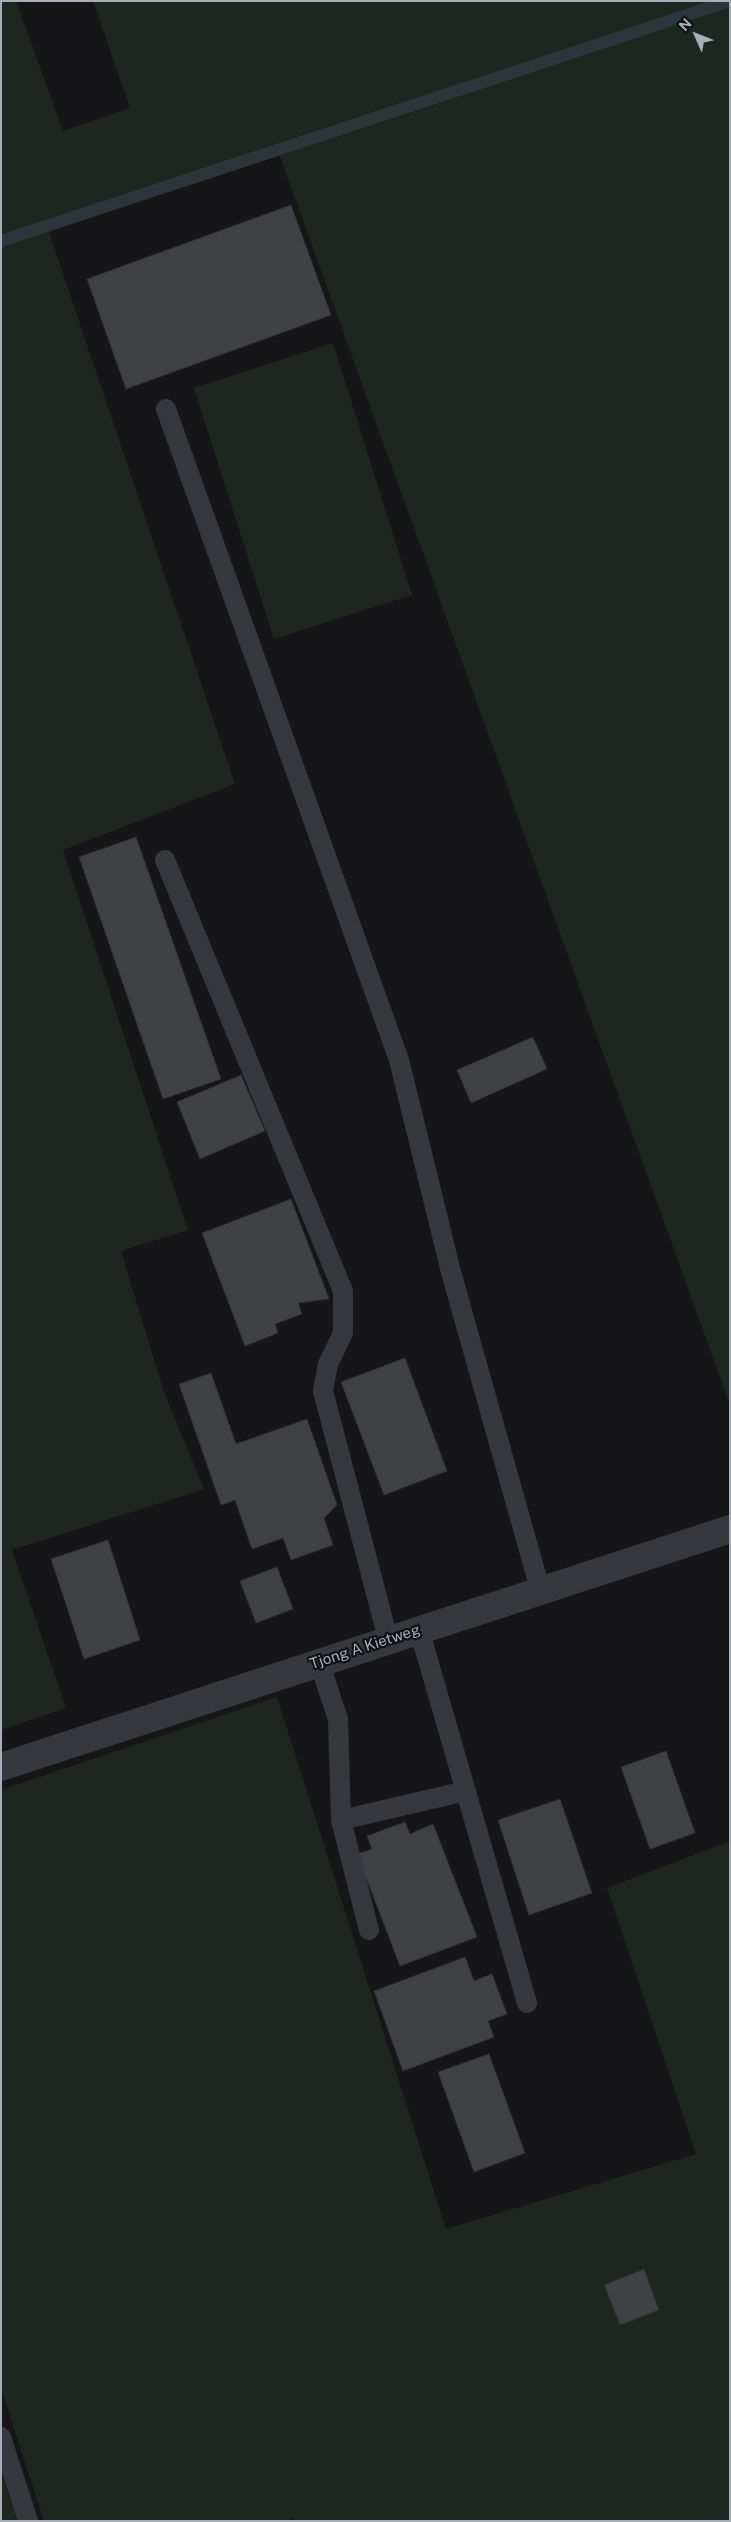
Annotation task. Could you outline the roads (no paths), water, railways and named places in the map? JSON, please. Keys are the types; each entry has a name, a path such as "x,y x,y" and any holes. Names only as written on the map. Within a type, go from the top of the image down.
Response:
{"street":[{"name":"Tjong A Kietweg","path":"1,1766 540,1589 728,1534"}],"lane":[{"path":"166,408 399,1060 451,1272 540,1589"},
{"path":"164,860 343,1292 343,1333 328,1364 323,1390 388,1639"},
{"path":"420,1629 527,2003"},
{"path":"319,1662 338,1718 341,1820 369,1930"},
{"path":"341,1820 466,1791"},
{"path":"1,2436 28,2521"}],"waterway":[{"path":"1,241 729,1"}]}
